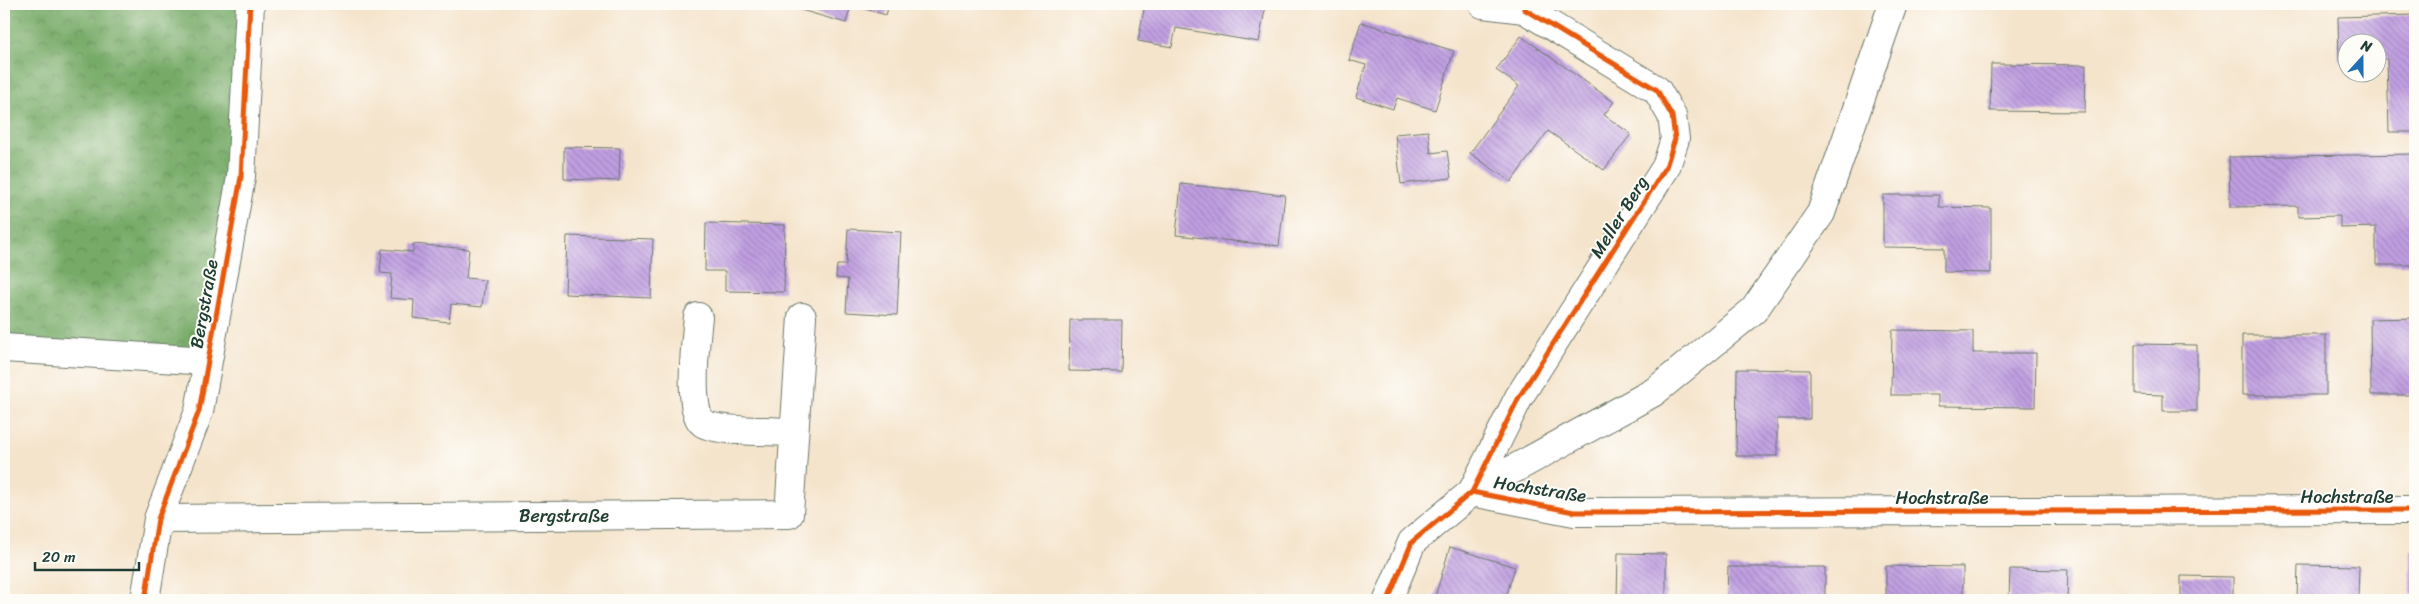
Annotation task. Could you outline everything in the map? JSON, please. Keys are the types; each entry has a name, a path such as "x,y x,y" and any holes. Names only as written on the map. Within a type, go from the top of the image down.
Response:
{"street":[{"name":"Bergstraße","path":"144,600 158,519 199,412 241,177 250,4"},
{"name":"Meller Berg","path":"1472,492 1519,397 1666,167 1675,139 1672,116 1657,90 1522,6 1483,4"},
{"path":"1388,600 1412,542 1472,492 1654,392 1754,310 1822,213 1893,4"},
{"path":"698,317 694,377 696,413 702,422 716,428 794,432 802,317"},
{"path":"4,348 208,361"},
{"name":"Bergstraße","path":"158,519 789,514 794,432"},
{"name":"Hochstraße","path":"1472,492 1574,512 2415,510"}],"green space":[{"path":"4,4 237,4 237,67 208,361 4,348"}],"building":[{"path":"780,4 889,4 886,15 851,5 846,23"},
{"path":"1145,4 1266,4 1259,42 1176,28 1172,47 1138,41"},
{"path":"2415,15 2415,132 2389,132 2386,32 2338,32 2338,17"},
{"path":"1361,22 1454,51 1435,110 1397,98 1393,109 1356,97 1366,65 1349,60"},
{"path":"1521,36 1614,102 1604,115 1631,134 1604,170 1548,131 1511,182 1470,153 1519,86 1496,70"},
{"path":"1991,64 2086,65 2085,112 1990,111"},
{"path":"1428,131 1431,153 1447,151 1451,178 1401,184 1395,134"},
{"path":"564,147 620,148 619,181 564,179"},
{"path":"2415,154 2415,265 2376,265 2376,227 2340,228 2340,216 2298,217 2298,206 2230,207 2229,157"},
{"path":"1181,184 1285,195 1279,246 1176,235"},
{"path":"1883,195 1939,195 1939,207 1991,208 1991,273 1944,272 1944,248 1883,247"},
{"path":"706,223 785,225 784,292 725,291 725,271 705,271"},
{"path":"848,229 901,232 897,315 846,312 848,279 836,278 837,265 846,265"},
{"path":"567,236 653,239 651,298 565,294"},
{"path":"413,244 469,249 466,278 485,280 482,307 451,304 449,322 413,318 414,300 390,298 392,274 380,273 382,249 413,252"},
{"path":"2415,318 2414,395 2371,395 2370,319"},
{"path":"1070,320 1122,320 1121,372 1069,371"},
{"path":"1892,330 1973,331 1973,353 2036,353 2035,407 1938,406 1938,395 1891,395"},
{"path":"2242,335 2326,335 2326,395 2242,395"},
{"path":"2135,344 2197,345 2197,411 2163,411 2163,395 2135,394"},
{"path":"1737,369 1810,370 1810,419 1777,419 1777,456 1736,456"},
{"path":"1450,547 1515,567 1505,600 1434,600"},
{"path":"2411,550 2415,550 2415,600 2411,600"},
{"path":"1618,553 1666,554 1666,600 1617,600"},
{"path":"2298,565 2359,566 2358,600 2297,600"},
{"path":"1886,566 1963,567 1963,600 1886,600"},
{"path":"1728,567 1825,567 1825,600 1727,600"},
{"path":"2010,569 2068,570 2067,600 2009,600"},
{"path":"2181,576 2233,577 2233,600 2181,600"}],"cycle path":[{"path":"145,600 158,519 199,411 241,177 250,4"},
{"path":"1388,600 1412,542 1472,492 1519,397 1666,167 1675,139 1672,116 1657,90 1524,9 1526,4"},
{"path":"1472,492 1574,512 2415,510"}]}
